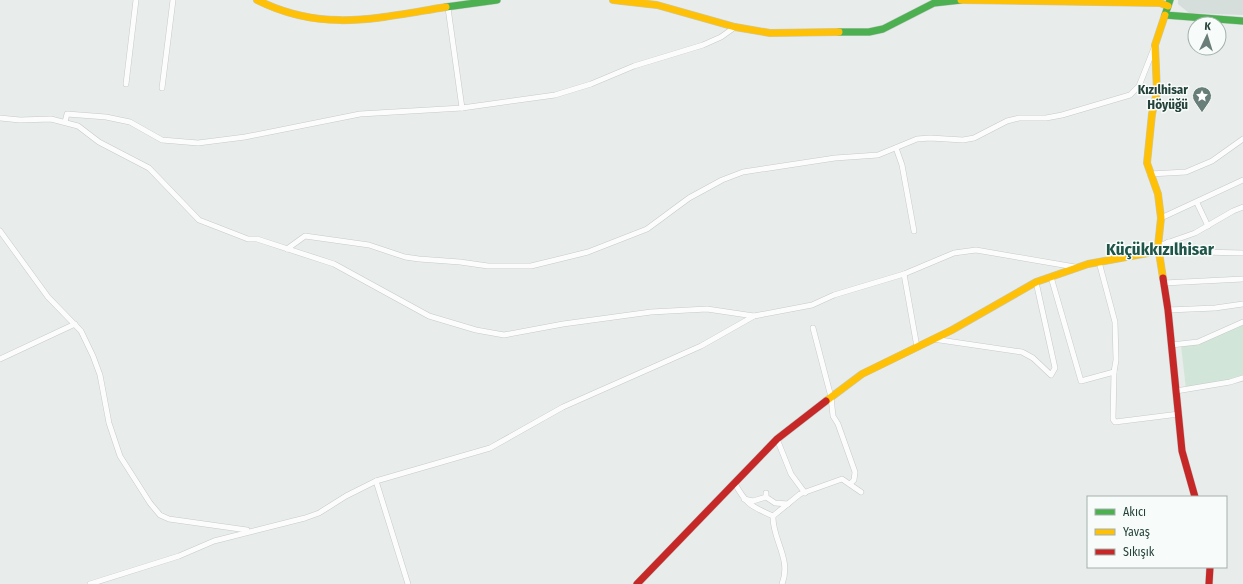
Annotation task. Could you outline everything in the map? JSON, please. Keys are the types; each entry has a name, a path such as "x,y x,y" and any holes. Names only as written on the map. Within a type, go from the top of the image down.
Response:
{"street":[{"path":"126,84 136,0"},
{"path":"162,88 173,0"},
{"path":"256,0 292,16 336,21 355,21 493,0"},
{"path":"287,249 305,236 369,245 405,257 488,266 531,266 588,252 646,229 689,198 722,180 743,172 835,158 878,155 923,138 942,138 954,140 974,138 1007,121 1019,118 1062,116 1130,95 1139,86 1169,3 940,1 882,29 869,32 770,33 735,27 658,5 613,0"},
{"path":"448,8 462,108"},
{"path":"1165,16 1243,21"},
{"path":"65,122 67,114 106,117 130,122 162,140 198,143 245,137 360,114 462,108 523,100 577,89 634,66 703,45 721,37 735,27"},
{"path":"1155,45 1157,92 1149,137 1147,163 1158,194 1161,218 1159,248 1168,310 1182,451 1195,496"},
{"path":"0,118 20,120 51,119 78,126 99,142 149,168 199,220 248,239 257,240 334,264 430,316 476,330 504,335 563,324 651,312 707,309 754,316"},
{"path":"1150,174 1186,172 1212,161 1243,139"},
{"path":"896,148 902,165 914,231"},
{"path":"1161,218 1197,203 1243,180"},
{"path":"1197,203 1208,226"},
{"path":"637,584 777,439 831,396 862,374 952,330 1036,282 1099,262 1159,248 1168,242 1195,233 1232,211 1243,207"},
{"path":"0,231 48,297 81,331 100,375 110,424 120,456 150,504 160,516 169,519 250,531"},
{"path":"1168,242 1201,252 1243,253"},
{"path":"90,584 179,556 214,541 319,513 346,496 376,481 490,448 563,407 701,346 754,316 812,305 834,295 904,274 954,253 976,250 1078,268"},
{"path":"1099,262 1115,322 1116,360 1114,372 1113,419 1115,422 1178,414"},
{"path":"904,274 917,347"},
{"path":"1051,277 1081,381 1114,372"},
{"path":"1164,283 1243,279"},
{"path":"933,339 1022,352 1033,358 1051,375 1054,368 1036,282"},
{"path":"1168,310 1215,308 1243,304"},
{"path":"1171,345 1198,342 1243,322"},
{"path":"0,359 75,324"},
{"path":"813,328 831,396 833,416 838,424 855,472 854,480 850,484"},
{"path":"1176,391 1230,382 1243,378"},
{"path":"777,439 791,474 805,493"},
{"path":"772,516 805,493 842,480 861,492"},
{"path":"376,481 408,584"},
{"path":"734,482 743,499 751,507 772,516"},
{"path":"743,499 753,501 766,495 775,503 788,504"},
{"path":"772,516 772,523 780,546 785,570 782,584"},
{"path":"1209,584 1210,568"}],"shaded area":[{"path":"1178,0 1243,0 1243,15 1189,13 1178,4"}],"green space":[{"path":"1243,323 1243,377 1186,389 1181,346"}],"traffic: fast":[{"path":"446,7 497,0"},
{"path":"839,32 869,32 883,29 934,3 961,0"},
{"path":"1170,0 1165,15 1243,21"}],"traffic: slow":[{"path":"257,0 281,10 305,17 328,20 373,18 446,7"},
{"path":"613,0 657,5 735,27 770,33 839,32"},
{"path":"961,0 1160,3 1168,6"},
{"path":"1163,278 1158,246 1161,218 1158,194 1147,163 1152,114 1157,92 1155,45 1165,15"},
{"path":"826,401 862,374 952,330 1036,282 1088,264 1159,251"}],"traffic: jam":[{"path":"1163,278 1168,310 1182,451 1195,496"},
{"path":"637,584 777,439 826,401"},
{"path":"1209,584 1210,568"}],"place":[{"name":"Kızılhisar Höyüğü","path":"1202,113"}],"district":[{"name":"Küçükkızılhisar","path":"1160,249"}]}
